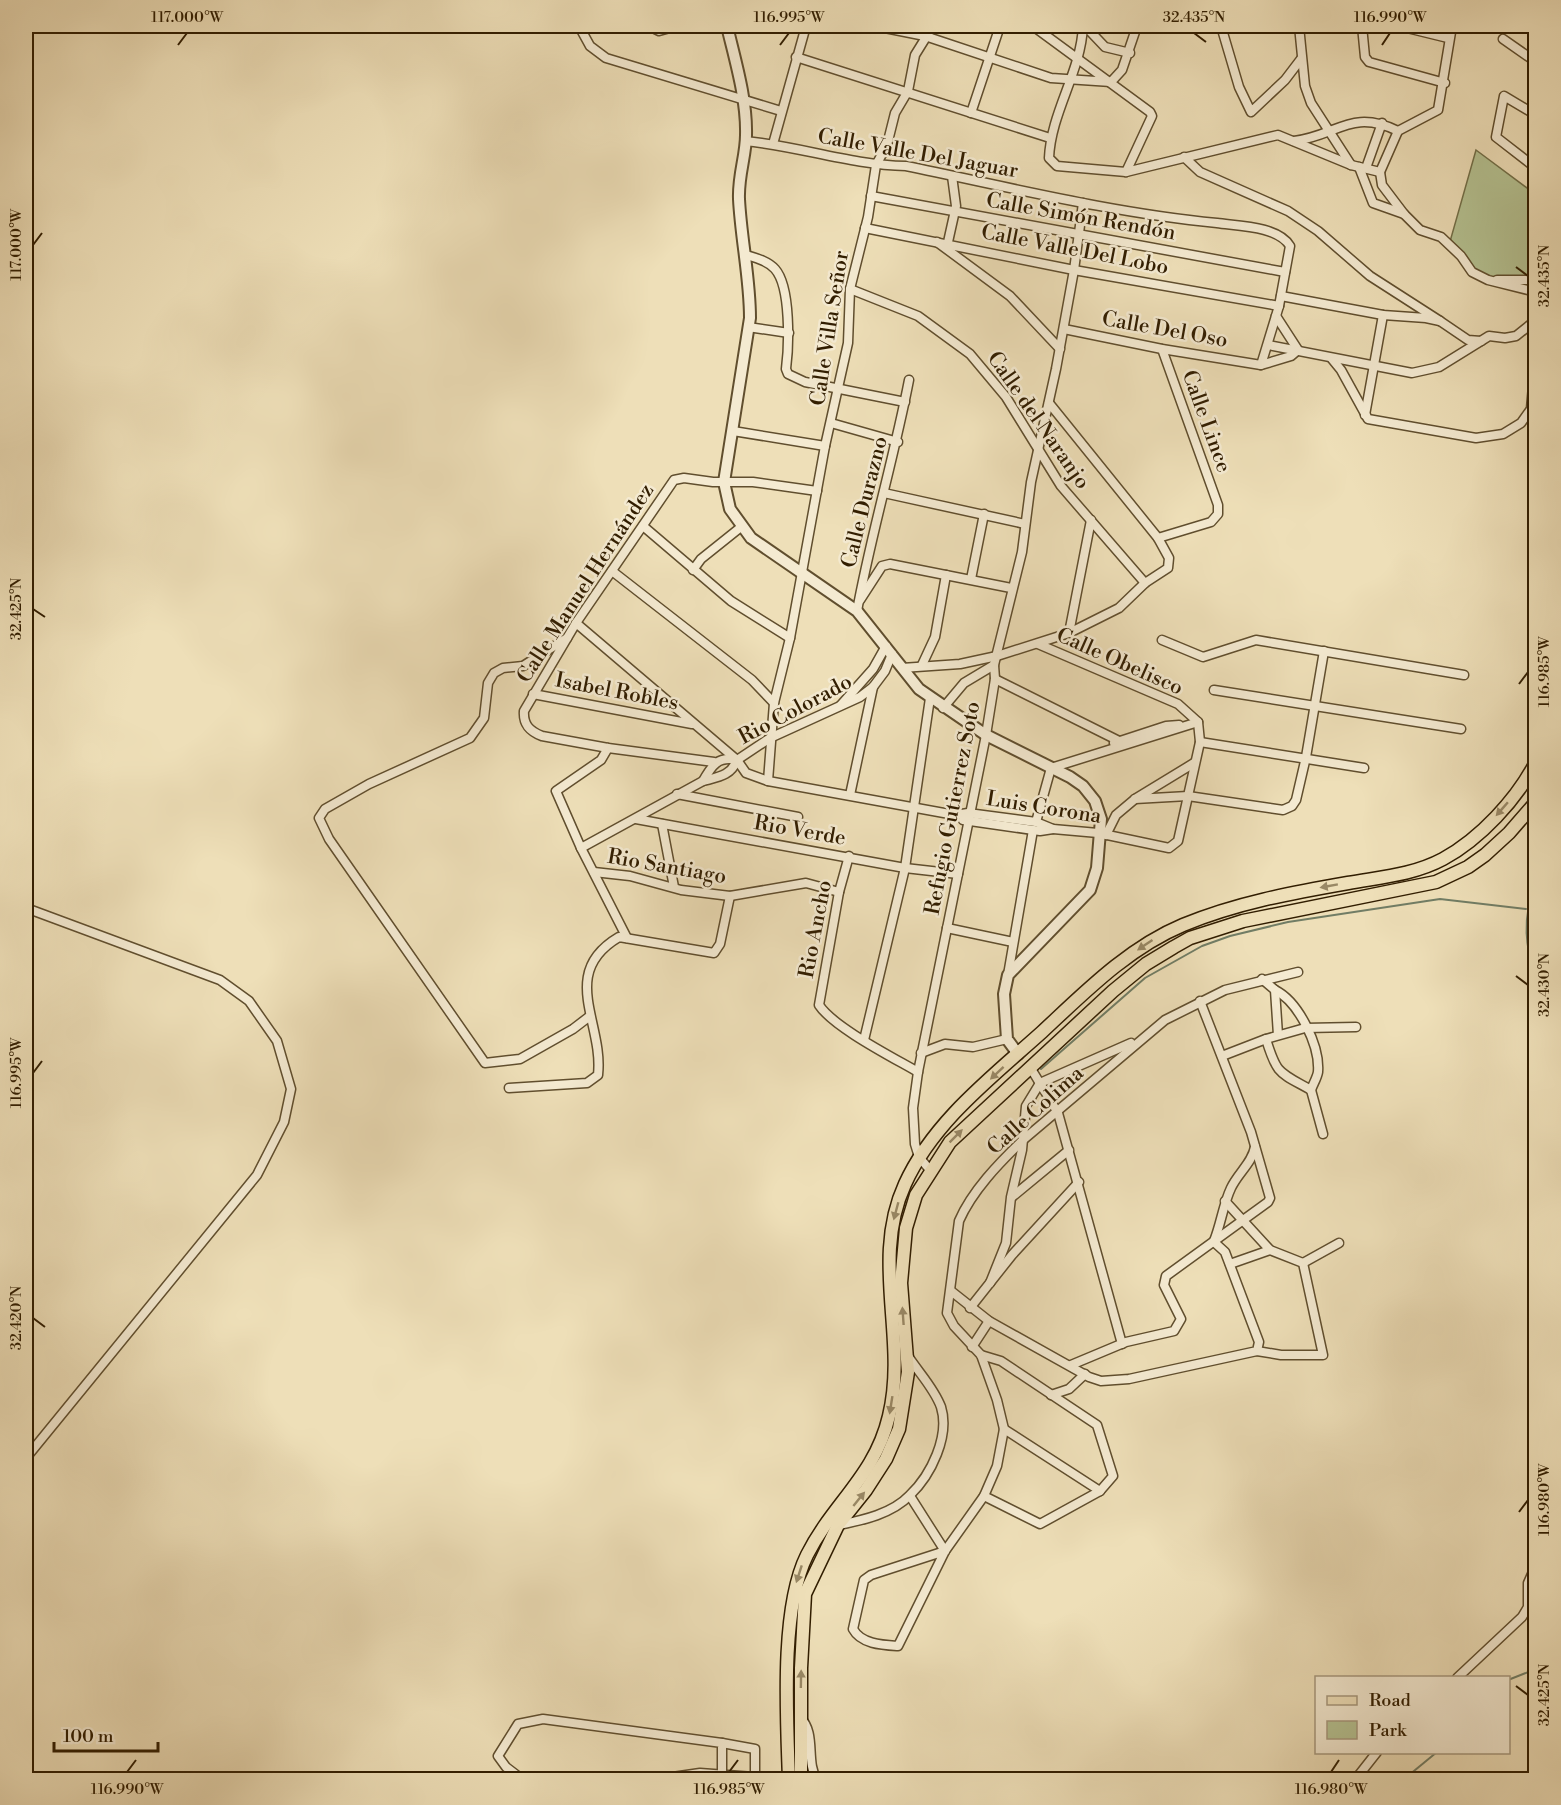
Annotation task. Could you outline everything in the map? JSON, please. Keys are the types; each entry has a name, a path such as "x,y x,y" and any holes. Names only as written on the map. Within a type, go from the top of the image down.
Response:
{"main road":[{"path":"789,1779 788,1634 799,1572 828,1520 871,1464 884,1436 894,1382 888,1257 893,1224 903,1187 919,1157 956,1112 1106,972 1159,936 1240,904 1396,876 1444,858 1491,822 1514,795 1536,762"},
{"path":"801,1779 805,1594 838,1525 881,1467 899,1429 908,1372 901,1283 906,1228 916,1194 950,1142 1146,964 1190,938 1254,918 1436,882 1468,867 1485,855 1509,833 1536,802"}],"street":[{"path":"579,26 590,46 606,58 781,111"},
{"path":"649,26 660,32 677,26"},
{"path":"727,26 742,98 745,141 739,172 750,299 748,327 724,482 730,509 751,538 801,575 858,607 902,668 930,698 986,735 1083,786 1095,801 1101,819 1102,834 1097,867 1090,890 1008,975"},
{"path":"773,144 806,26"},
{"path":"875,26 925,36 1050,78 1072,82 1111,82 1122,70 1130,53 1137,26"},
{"name":"Calle Villa Señor","path":"768,781 774,703 790,638 825,446 848,343 850,289 865,228 876,165 887,145 895,113 908,91 915,55 933,26"},
{"path":"971,113 1000,26"},
{"path":"1033,26 1150,112 1152,116 1126,172"},
{"path":"1084,26 1072,82 1050,138 1049,158 1057,166 1126,172 1278,135 1359,167 1380,172"},
{"path":"1084,26 1105,47 1130,53"},
{"path":"1221,26 1239,87 1251,112 1285,80 1300,59"},
{"path":"1299,26 1300,59 1305,86 1328,129 1359,167 1373,203 1404,214"},
{"path":"1362,26 1365,57 1369,62 1445,83"},
{"path":"1399,26 1448,38"},
{"path":"1452,26 1448,38 1445,83 1438,110 1398,131 1380,172 1382,185 1404,214 1420,230 1441,237 1461,256 1472,272 1488,280 1536,292"},
{"path":"1503,39 1536,62"},
{"path":"796,57 1050,138"},
{"path":"1536,115 1504,96 1496,137 1536,168"},
{"path":"1291,141 1323,135 1328,129 1360,121 1382,123 1398,131"},
{"path":"1359,167 1382,123"},
{"name":"Calle Valle Del Jaguar","path":"745,141 773,144 876,165 906,166 1083,203"},
{"path":"1184,157 1200,172 1298,218 1318,231 1370,276 1468,340 1482,341"},
{"path":"948,242 955,212 956,194 952,176"},
{"name":"Calle Simón Rendón","path":"871,196 1285,272"},
{"path":"1083,203 1161,218 1264,230 1287,241 1290,246 1279,306 1261,365"},
{"name":"Refugio Gutierrez Soto","path":"919,1157 915,1144 913,1108 921,1053 958,874 967,817 986,735 996,661 1011,588 1022,552 1037,451 1064,328 1083,203"},
{"name":"Calle Valle Del Lobo","path":"865,228 936,242 948,242 1074,270 1279,306"},
{"path":"936,242 1010,296 1060,349"},
{"path":"746,255 768,263 778,273 789,333 786,369 788,375 805,382 905,402"},
{"path":"1488,280 1536,280"},
{"name":"Calle del Naranjo","path":"850,289 918,316 959,345 1006,397 1037,451 1061,486 1145,583"},
{"path":"1281,296 1383,315 1440,321"},
{"path":"1365,415 1383,315"},
{"path":"1276,316 1298,350"},
{"path":"1268,345 1412,373 1439,366 1489,336 1505,338 1516,336 1536,320"},
{"path":"748,327 789,333"},
{"name":"Calle Del Oso","path":"1064,328 1162,349 1261,365"},
{"name":"Calle Lince","path":"1158,538 1211,522 1218,514 1218,505 1162,349"},
{"path":"1261,365 1291,356 1298,350"},
{"path":"1332,358 1365,415 1373,420 1476,438 1503,434 1521,423 1531,409 1536,351"},
{"name":"Calle Durazno","path":"858,607 898,442 909,380"},
{"path":"943,708 964,683 996,661 1069,633 1119,608 1145,583 1168,568 1170,564 1158,538 1049,403"},
{"path":"831,423 898,442"},
{"path":"733,431 825,446"},
{"name":"Calle Manuel Hernández","path":"608,748 542,736 532,732 523,720 524,711 576,622 674,480 684,478 724,482"},
{"path":"724,482 753,482 817,491"},
{"path":"884,493 1025,524"},
{"path":"971,579 984,514"},
{"path":"1069,633 1091,520"},
{"path":"643,526 731,601 790,638"},
{"path":"693,570 701,560 741,526"},
{"path":"858,607 882,566 890,564 1011,588"},
{"path":"612,571 752,680 774,703"},
{"path":"921,665 935,637 946,575"},
{"name":"Luis Corona","path":"576,622 737,760 746,773 768,781 955,815 1102,834 1169,848 1174,846"},
{"path":"567,638 522,666 503,668 494,673 488,683 484,718 470,738 369,784 326,809 319,818 329,839 485,1063 520,1059 573,1029 590,1016"},
{"path":"1162,640 1203,657 1256,640 1464,675"},
{"name":"Calle Obelisco","path":"1038,644 1178,704 1198,722 1200,742 1178,841 1174,846"},
{"path":"840,706 851,690 889,650"},
{"name":"Rio Colorado","path":"714,762 726,758 737,760 770,738 860,697 873,687 885,671 889,650"},
{"path":"1135,799 1188,796 1283,810 1292,806 1296,800 1306,757 1324,651"},
{"path":"902,668 996,661"},
{"path":"995,679 1119,741"},
{"path":"850,795 873,687"},
{"path":"1214,690 1461,729"},
{"name":"Isabel Robles","path":"533,694 694,724"},
{"path":"918,1072 864,1040 905,868 930,698"},
{"path":"1051,768 1198,722"},
{"path":"1082,760 1119,741 1171,724 1181,727"},
{"path":"1200,742 1364,768"},
{"path":"627,938 581,848 556,791 601,760 608,748 714,762 703,781"},
{"path":"581,848 677,794 703,781 722,777 733,770 737,760"},
{"path":"1102,834 1116,815 1135,799 1194,763"},
{"path":"1018,1054 1007,1039 1004,994 1035,826 1051,768"},
{"path":"677,794 798,817"},
{"name":"Rio Verde","path":"636,819 905,868 958,874"},
{"path":"662,824 674,887"},
{"name":"Rio Ancho","path":"849,856 839,892 819,999 821,1008 864,1040"},
{"name":"Rio Santiago","path":"594,872 630,876 688,891 730,896 806,883 839,892"},
{"path":"509,1088 588,1083 598,1075 600,1058 585,995 594,957 620,937 714,953 720,944 730,896"},
{"path":"26,908 220,980 249,1001 277,1041 291,1089 284,1122 257,1175 26,1458"},
{"path":"947,928 1013,942"},
{"name":"Calle Colima","path":"1100,1491 1113,1476 1096,1425 1001,1361 981,1354 954,1326 947,1313 959,1221 965,1208 1008,1154 1165,1020 1225,990 1262,979 1298,972"},
{"path":"1262,979 1290,1000 1299,1013 1317,1053 1318,1075 1311,1090 1323,1134"},
{"path":"1275,990 1278,1035"},
{"path":"1071,1365 1122,1344 1174,1331 1181,1319 1164,1280 1270,1198 1255,1146 1200,1001"},
{"path":"1222,1056 1266,1039 1305,1028 1356,1028"},
{"path":"990,1283 1006,1243 1011,1197 1023,1140 1026,1106 1040,1083 1142,1038"},
{"path":"921,1053 945,1044 974,1047 1007,1039"},
{"path":"1266,1039 1274,1064 1281,1075 1311,1090"},
{"path":"1030,1067 1058,1113 1079,1182 1122,1344"},
{"path":"1214,1242 1226,1201 1233,1185 1253,1156 1255,1146"},
{"path":"1011,1197 1069,1150"},
{"path":"919,1157 930,1170"},
{"path":"970,1308 1079,1182"},
{"path":"1226,1201 1270,1250 1303,1263"},
{"path":"1214,1242 1225,1252 1230,1264 1259,1342 1257,1351"},
{"path":"1303,1263 1339,1243"},
{"path":"1230,1264 1270,1250"},
{"path":"951,1291 989,1321 1085,1374 1101,1381 1129,1379 1257,1351 1281,1355 1323,1355 1303,1263"},
{"path":"972,1347 989,1321"},
{"path":"838,1525 868,1519 910,1496 937,1455 943,1432 941,1408 907,1354"},
{"path":"945,1551 871,1575 861,1586 853,1629 856,1634 874,1643 898,1646 945,1551 984,1496 997,1466 1004,1429 997,1400 981,1354"},
{"path":"1051,1395 1069,1389 1085,1374"},
{"path":"984,1496 1040,1524 1100,1491 1004,1429"},
{"path":"910,1496 945,1551"},
{"path":"1458,1676 1522,1617 1528,1607 1528,1583 1536,1565"},
{"path":"801,1716 808,1725 817,1779"},
{"path":"523,1779 506,1767 498,1756 519,1724 543,1719 755,1749 754,1778 722,1777 700,1773 652,1779"},
{"path":"722,1743 722,1777"},
{"path":"1355,1779 1375,1754"}],"green space":[{"path":"1476,150 1535,194 1535,280 1486,278 1470,268 1449,245"}],"waterway":[{"path":"1536,884 1528,909 1527,921 1528,945 1536,982"},
{"path":"1041,1069 1145,978 1202,946 1230,936 1288,922 1440,899 1526,909"},
{"path":"1510,1679 1536,1669"},
{"path":"1403,1780 1435,1754"}]}
